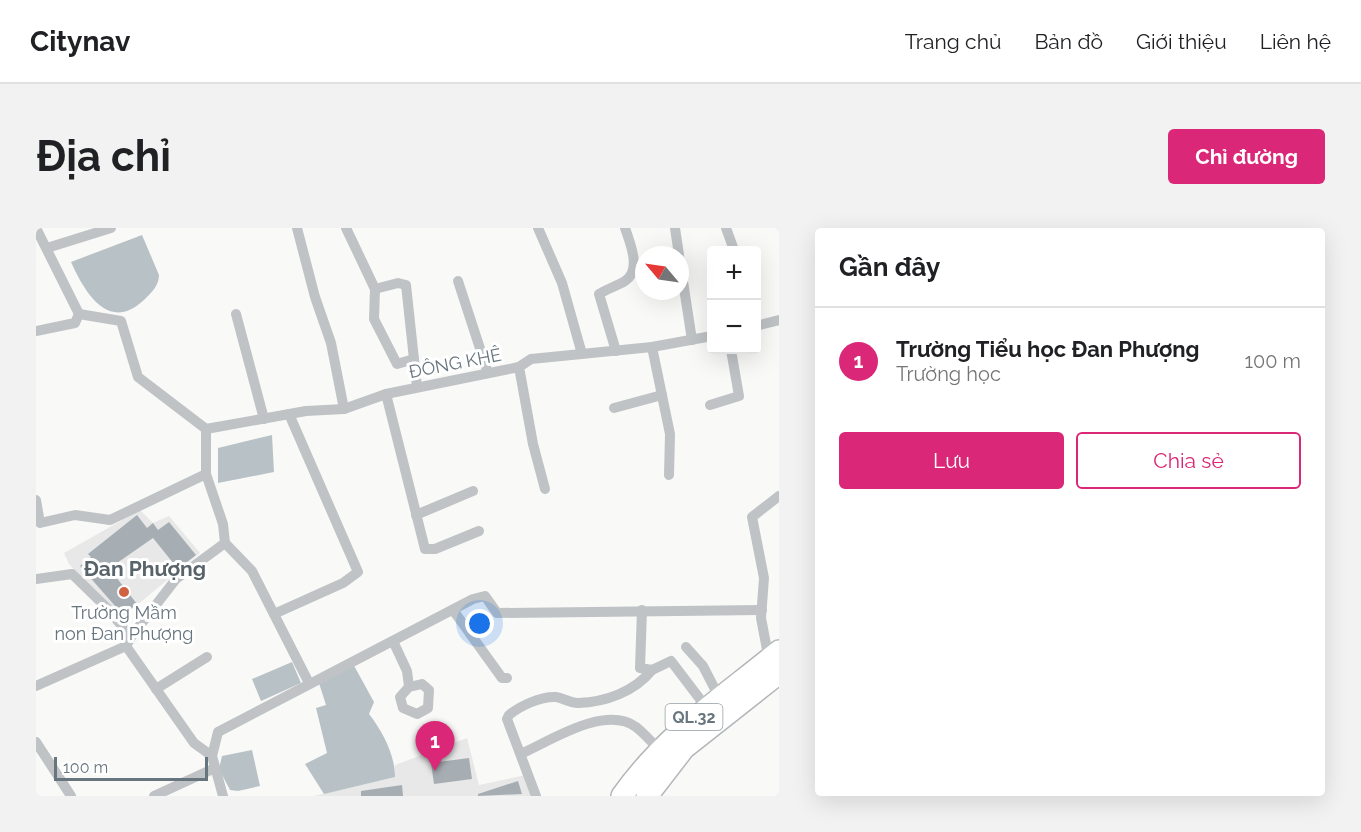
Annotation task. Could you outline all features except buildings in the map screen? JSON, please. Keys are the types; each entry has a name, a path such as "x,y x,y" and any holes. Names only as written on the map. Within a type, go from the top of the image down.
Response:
{"highway":[{"name":"QL.32","path":"622,796 660,750 713,702 776,665"},
{"name":"QL.32","path":"647,796 684,748 776,665"}],"street":[{"path":"36,228 79,314 75,323 36,331"},
{"path":"47,248 111,228"},
{"path":"297,228 315,297 331,343 344,408"},
{"path":"346,228 375,289 374,319 385,343 397,364 414,359"},
{"path":"538,228 562,283 582,354"},
{"path":"616,351 599,294 628,279 633,270 633,254 625,228"},
{"path":"675,228 678,246"},
{"path":"726,228 733,246"},
{"path":"458,281 488,373"},
{"path":"375,289 398,283 406,285 417,387"},
{"path":"686,300 692,340"},
{"path":"79,314 121,321 138,377 206,429 206,474 223,524 225,543 252,571 309,683"},
{"path":"236,314 264,419"},
{"path":"761,322 779,320"},
{"name":"ĐÔNG KHÊ","path":"206,429 289,414 344,408 386,394 519,367 531,359 616,351 653,352 707,337"},
{"path":"653,352 670,434 669,475"},
{"path":"710,405 739,396 732,354"},
{"path":"519,367 544,489"},
{"path":"386,394 425,549 435,549 479,531"},
{"path":"614,408 662,395"},
{"path":"274,614 343,583 358,572 289,414"},
{"path":"36,500 40,523 75,515 110,519 206,474"},
{"path":"416,515 473,491"},
{"path":"776,665 762,610 764,578 752,517 779,496"},
{"path":"36,686 129,642 176,579 225,543"},
{"path":"36,579 72,574 107,608 156,689 194,743 212,756"},
{"path":"223,796 212,756 218,732 309,683 485,596 497,613 762,610"},
{"path":"453,610 502,678 507,678"},
{"path":"642,610 640,668 652,670"},
{"path":"393,641 407,671 409,687"},
{"path":"686,646 703,666 713,702"},
{"path":"156,689 207,657"},
{"path":"536,796 507,719 509,715 542,699 557,697 581,703 610,699 644,680 652,670 671,661 713,702"},
{"path":"525,752 580,725 614,720 634,726 660,750"},
{"path":"36,742 70,796"},
{"path":"154,796 215,768"}],"shaded area":[{"path":"142,235 159,275 158,282 148,296 132,309 120,312 109,311 91,297 71,262"},
{"path":"272,435 274,472 218,483 218,448"},
{"name":"Trường Mầm non Đan Phượng","path":"140,510 153,523 169,516 200,553 120,619 69,564 64,553"},
{"path":"292,662 301,683 261,701 252,679"},
{"path":"352,662 374,702 369,714 387,744 393,760 395,777 324,794 305,764 327,753 316,708 326,705 318,680"},
{"path":"467,738 479,785 526,775 535,796 314,796 395,777 395,765"},
{"path":"252,750 260,786 238,791 230,790 219,769 222,756"}],"place":[{"name":"Trường Mầm non Đan Phượng","path":"124,592"},
{"name":"Trường Tiểu học Đan Phượng","path":"435,771"}],"district":[{"name":"Đan Phượng","path":"145,568"}]}
